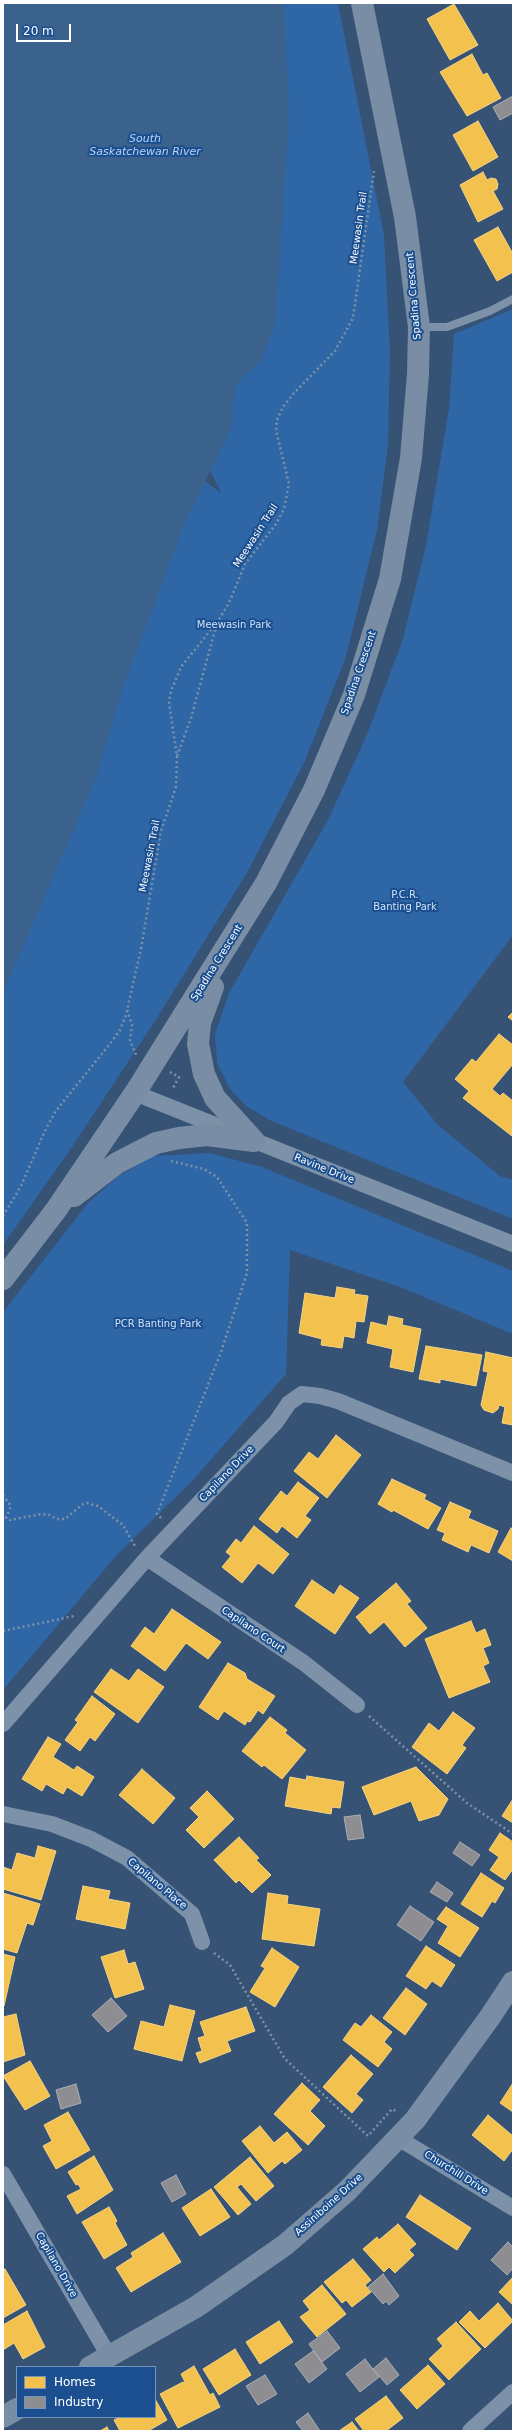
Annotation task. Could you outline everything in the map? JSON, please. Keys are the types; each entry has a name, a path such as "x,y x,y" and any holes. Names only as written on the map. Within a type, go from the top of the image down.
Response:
{"street":[{"name":"Spadina Crescent","path":"3,1279 56,1210 135,1093 266,883 314,790 354,695 388,586 411,458 418,374 419,327 405,217 362,3"},
{"path":"227,947 200,1023 200,1058 208,1086 215,1098 254,1141"},
{"name":"Ravine Drive","path":"135,1093 513,1244"},
{"path":"56,1210 104,1171 136,1152 156,1143 179,1138 207,1135 254,1141"},
{"name":"Capilano Drive","path":"3,1724 147,1558 276,1422 289,1403 302,1394 320,1396 338,1401 513,1473"},
{"name":"Capilano Court","path":"147,1558 304,1663 357,1705"},
{"name":"Capilano Place","path":"3,1814 52,1824 91,1839 127,1858 192,1914 202,1942"},
{"name":"Assiniboine Drive","path":"92,2366 196,2307 285,2245 347,2191 415,2120 490,2017 513,1982"},
{"name":"Churchill Drive","path":"398,2138 513,2208"},
{"name":"Capilano Drive","path":"3,2174 109,2356"},
{"path":"470,2431 513,2392"},
{"path":"3,2417 16,2410"}],"lane":[{"path":"419,327 447,327 490,311 513,299"}],"path":[{"name":"Meewasin Trail","path":"3,1216 21,1186 44,1133 55,1112 120,1030 127,1009 141,949 161,831 176,787 177,757 169,702 171,691 181,667 218,621 229,603 245,564 276,524 287,499 289,484 276,430 280,413 294,392 335,351 353,318 375,166"},
{"path":"177,757 191,718 218,621"},
{"path":"127,1009 132,1025 130,1040 131,1048 136,1055 179,1077 165,1105"},
{"path":"156,1143 161,1158 204,1169 217,1177 247,1223 246,1280 221,1352 157,1514 173,1530"},
{"path":"3,1495 11,1506 6,1518 10,1520 41,1514 50,1514 56,1519 64,1519 83,1504 87,1503 98,1506 123,1525 132,1542 147,1558"},
{"path":"3,1631 73,1615"},
{"path":"357,1705 389,1736 467,1803 513,1834"},
{"path":"230,1965 285,2059 368,2136 392,2109 415,2120"}],"green space":[{"name":"Meewasin Park","path":"265,3 338,3 384,235 390,351 388,446 377,530 346,657 305,761 248,871 157,1018 68,1153 3,1245 3,945 196,474 221,493 201,451"},
{"name":"P.C.R. Banting Park","path":"513,309 513,935 403,1082 438,1125 500,1176 513,1180 513,1219 269,1120 245,1105 230,1089 217,1063 215,1034 229,993 328,820 368,732 403,639 426,545 449,409 454,334"},
{"name":"PCR Banting Park","path":"210,1153 262,1167 513,1271 513,1334 400,1287 290,1250 286,1374 193,1480 116,1556 3,1690 3,1312 88,1203 117,1177 153,1156"}],"water":[{"name":"South Saskatchewan River","path":"3,3 284,3 289,117 275,324 261,360 235,385 231,428 184,525 123,687 96,777 3,993"}],"building: Homes":[{"path":"454,4 478,45 450,60 427,19"},
{"path":"472,54 483,75 487,73 501,98 467,116 440,72"},
{"path":"478,121 498,157 473,171 453,135"},
{"path":"483,172 487,180 491,178 496,179 498,184 497,189 493,191 503,209 478,222 460,185"},
{"path":"498,227 513,254 513,272 497,281 474,240"},
{"path":"513,1012 513,1021 508,1017"},
{"path":"499,1034 513,1045 513,1064 492,1089 500,1096 503,1093 513,1101 512,1136 463,1098 469,1091 455,1079 472,1059 476,1062"},
{"path":"337,1287 355,1290 354,1294 368,1296 364,1322 356,1321 354,1338 344,1336 342,1348 321,1345 322,1339 299,1333 305,1293 335,1298"},
{"path":"389,1316 403,1319 402,1325 421,1329 413,1372 390,1367 393,1349 367,1343 371,1322 387,1326"},
{"path":"426,1346 482,1355 476,1386 440,1379 440,1383 419,1379"},
{"path":"486,1352 513,1358 513,1425 502,1423 505,1407 499,1405 498,1409 493,1413 484,1410 481,1405 488,1372 483,1371"},
{"path":"336,1435 361,1455 327,1498 294,1471 309,1452 318,1459"},
{"path":"392,1479 426,1495 424,1499 441,1508 428,1529 393,1510 392,1512 378,1504"},
{"path":"298,1482 319,1498 305,1516 311,1520 297,1538 282,1526 277,1533 259,1519 281,1491 287,1496"},
{"path":"450,1502 471,1511 468,1518 498,1531 489,1553 471,1545 468,1552 442,1540 445,1533 437,1530"},
{"path":"254,1526 289,1554 273,1574 258,1563 242,1583 222,1567 231,1556 226,1552 236,1539 241,1543"},
{"path":"511,1528 513,1530 513,1561 498,1552"},
{"path":"312,1580 334,1595 340,1585 359,1598 335,1634 295,1606"},
{"path":"396,1583 411,1601 407,1604 427,1628 405,1647 384,1622 370,1634 356,1617"},
{"path":"172,1609 221,1642 208,1659 186,1643 165,1671 131,1646 145,1627 154,1634"},
{"path":"471,1621 476,1633 485,1629 491,1645 483,1648 489,1663 483,1666 490,1682 449,1698 425,1639"},
{"path":"228,1663 245,1673 247,1679 275,1696 263,1714 258,1710 250,1722 247,1721 245,1725 224,1711 218,1720 199,1707"},
{"path":"111,1669 129,1681 138,1669 164,1687 138,1723 94,1692"},
{"path":"92,1696 115,1714 95,1741 90,1737 80,1751 65,1740 78,1722 75,1720"},
{"path":"453,1712 475,1728 462,1745 466,1748 447,1774 412,1747 429,1723 439,1731"},
{"path":"270,1717 287,1730 285,1733 306,1750 282,1779 264,1765 262,1767 242,1751"},
{"path":"48,1737 61,1744 53,1757 74,1770 77,1766 94,1777 82,1796 67,1787 63,1794 46,1784 42,1791 22,1779"},
{"path":"416,1767 448,1799 439,1815 419,1821 411,1801 374,1815 362,1787"},
{"path":"142,1769 175,1798 153,1824 119,1795"},
{"path":"307,1776 344,1782 340,1808 332,1807 331,1814 285,1806 290,1777 306,1780"},
{"path":"207,1791 234,1819 204,1848 186,1830 199,1817 190,1808"},
{"path":"513,1799 513,1823 502,1816"},
{"path":"500,1833 513,1842 513,1869 505,1880 490,1870 499,1857 489,1850"},
{"path":"239,1837 259,1858 256,1860 271,1875 252,1893 239,1880 236,1883 214,1860"},
{"path":"38,1846 56,1851 41,1900 3,1889 3,1867 12,1870 17,1853 35,1858"},
{"path":"481,1873 504,1888 495,1903 492,1901 482,1917 461,1904"},
{"path":"83,1886 110,1891 108,1899 130,1903 125,1929 76,1919"},
{"path":"3,1893 40,1904 33,1925 27,1923 17,1953 3,1949"},
{"path":"268,1893 288,1896 287,1904 320,1909 314,1946 262,1939"},
{"path":"446,1907 479,1928 460,1957 438,1943 448,1926 437,1919"},
{"path":"426,1946 455,1965 441,1987 432,1981 426,1989 406,1976"},
{"path":"272,1948 299,1967 275,2007 250,1992 265,1968 261,1966"},
{"path":"124,1950 128,1964 135,1962 144,1989 115,1998 101,1957"},
{"path":"3,1954 15,1957 4,2006 3,2005"},
{"path":"406,1988 427,2004 405,2035 383,2018"},
{"path":"170,2005 195,2011 182,2061 134,2049 141,2021 164,2027"},
{"path":"246,2007 255,2031 227,2041 231,2051 200,2063 196,2053 202,2051 198,2038 205,2036 200,2022"},
{"path":"16,2014 25,2055 3,2062 3,2017"},
{"path":"371,2015 392,2032 384,2042 392,2049 378,2067 343,2040 355,2023 361,2027"},
{"path":"351,2055 373,2074 356,2094 363,2100 352,2113 323,2087"},
{"path":"30,2061 50,2096 25,2110 3,2076"},
{"path":"302,2083 320,2100 310,2111 325,2126 308,2145 274,2114"},
{"path":"513,2083 513,2112 500,2103"},
{"path":"68,2112 90,2150 56,2169 43,2146 52,2141 44,2125"},
{"path":"488,2115 513,2136 513,2149 504,2161 472,2135"},
{"path":"260,2126 274,2143 287,2132 302,2150 285,2164 282,2161 268,2173 242,2141"},
{"path":"94,2156 113,2190 77,2214 67,2196 81,2189 78,2184 76,2185 68,2172"},
{"path":"250,2157 274,2186 256,2201 241,2184 237,2187 251,2204 238,2215 214,2187"},
{"path":"211,2189 230,2217 200,2236 182,2208"},
{"path":"420,2195 471,2228 457,2250 406,2217"},
{"path":"109,2207 117,2221 115,2223 127,2245 104,2259 82,2222"},
{"path":"398,2224 416,2244 409,2250 414,2255 395,2273 389,2267 384,2272 363,2249 377,2237 379,2240"},
{"path":"163,2233 181,2262 131,2292 116,2268 133,2257 131,2253"},
{"path":"353,2259 371,2280 365,2285 371,2292 352,2307 346,2300 342,2303 324,2282"},
{"path":"5,2269 26,2305 3,2318 3,2271"},
{"path":"513,2277 513,2305 499,2292"},
{"path":"322,2285 346,2314 317,2337 300,2317 310,2310 303,2301"},
{"path":"498,2303 513,2321 485,2348 459,2322 470,2311 479,2321"},
{"path":"27,2311 45,2347 23,2359 14,2343 3,2350 3,2325"},
{"path":"279,2321 293,2342 260,2364 246,2342"},
{"path":"456,2322 481,2349 449,2380 429,2359 443,2346 437,2339"},
{"path":"235,2349 251,2375 219,2395 203,2369"},
{"path":"428,2365 445,2384 417,2409 400,2390"},
{"path":"194,2366 210,2395 213,2393 220,2407 178,2428 160,2394 183,2382 186,2384 181,2374"},
{"path":"386,2396 403,2418 386,2431 364,2431 355,2419"},
{"path":"156,2401 167,2420 148,2431 120,2431 114,2420 118,2418 156,2418"},
{"path":"352,2422 359,2431 339,2431"},
{"path":"107,2427 109,2431 100,2431"}],"building: Industry":[{"path":"513,96 513,113 500,120 493,107"},
{"path":"360,1815 364,1838 348,1840 344,1817"},
{"path":"460,1842 480,1855 472,1866 453,1853"},
{"path":"437,1882 453,1893 447,1902 430,1892"},
{"path":"410,1906 434,1922 421,1941 397,1925"},
{"path":"111,1998 127,2016 108,2032 92,2015"},
{"path":"76,2084 81,2103 61,2109 56,2090"},
{"path":"176,2175 186,2194 172,2202 161,2183"},
{"path":"508,2242 513,2247 513,2268 507,2275 491,2260"},
{"path":"383,2274 399,2296 389,2305 386,2301 383,2304 368,2287"},
{"path":"327,2331 340,2348 322,2362 309,2344"},
{"path":"313,2351 327,2369 309,2383 295,2364"},
{"path":"386,2358 399,2375 387,2385 373,2369"},
{"path":"365,2359 379,2377 360,2392 346,2374"},
{"path":"265,2375 277,2394 258,2405 246,2386"},
{"path":"308,2413 320,2431 303,2431 296,2422"}]}
